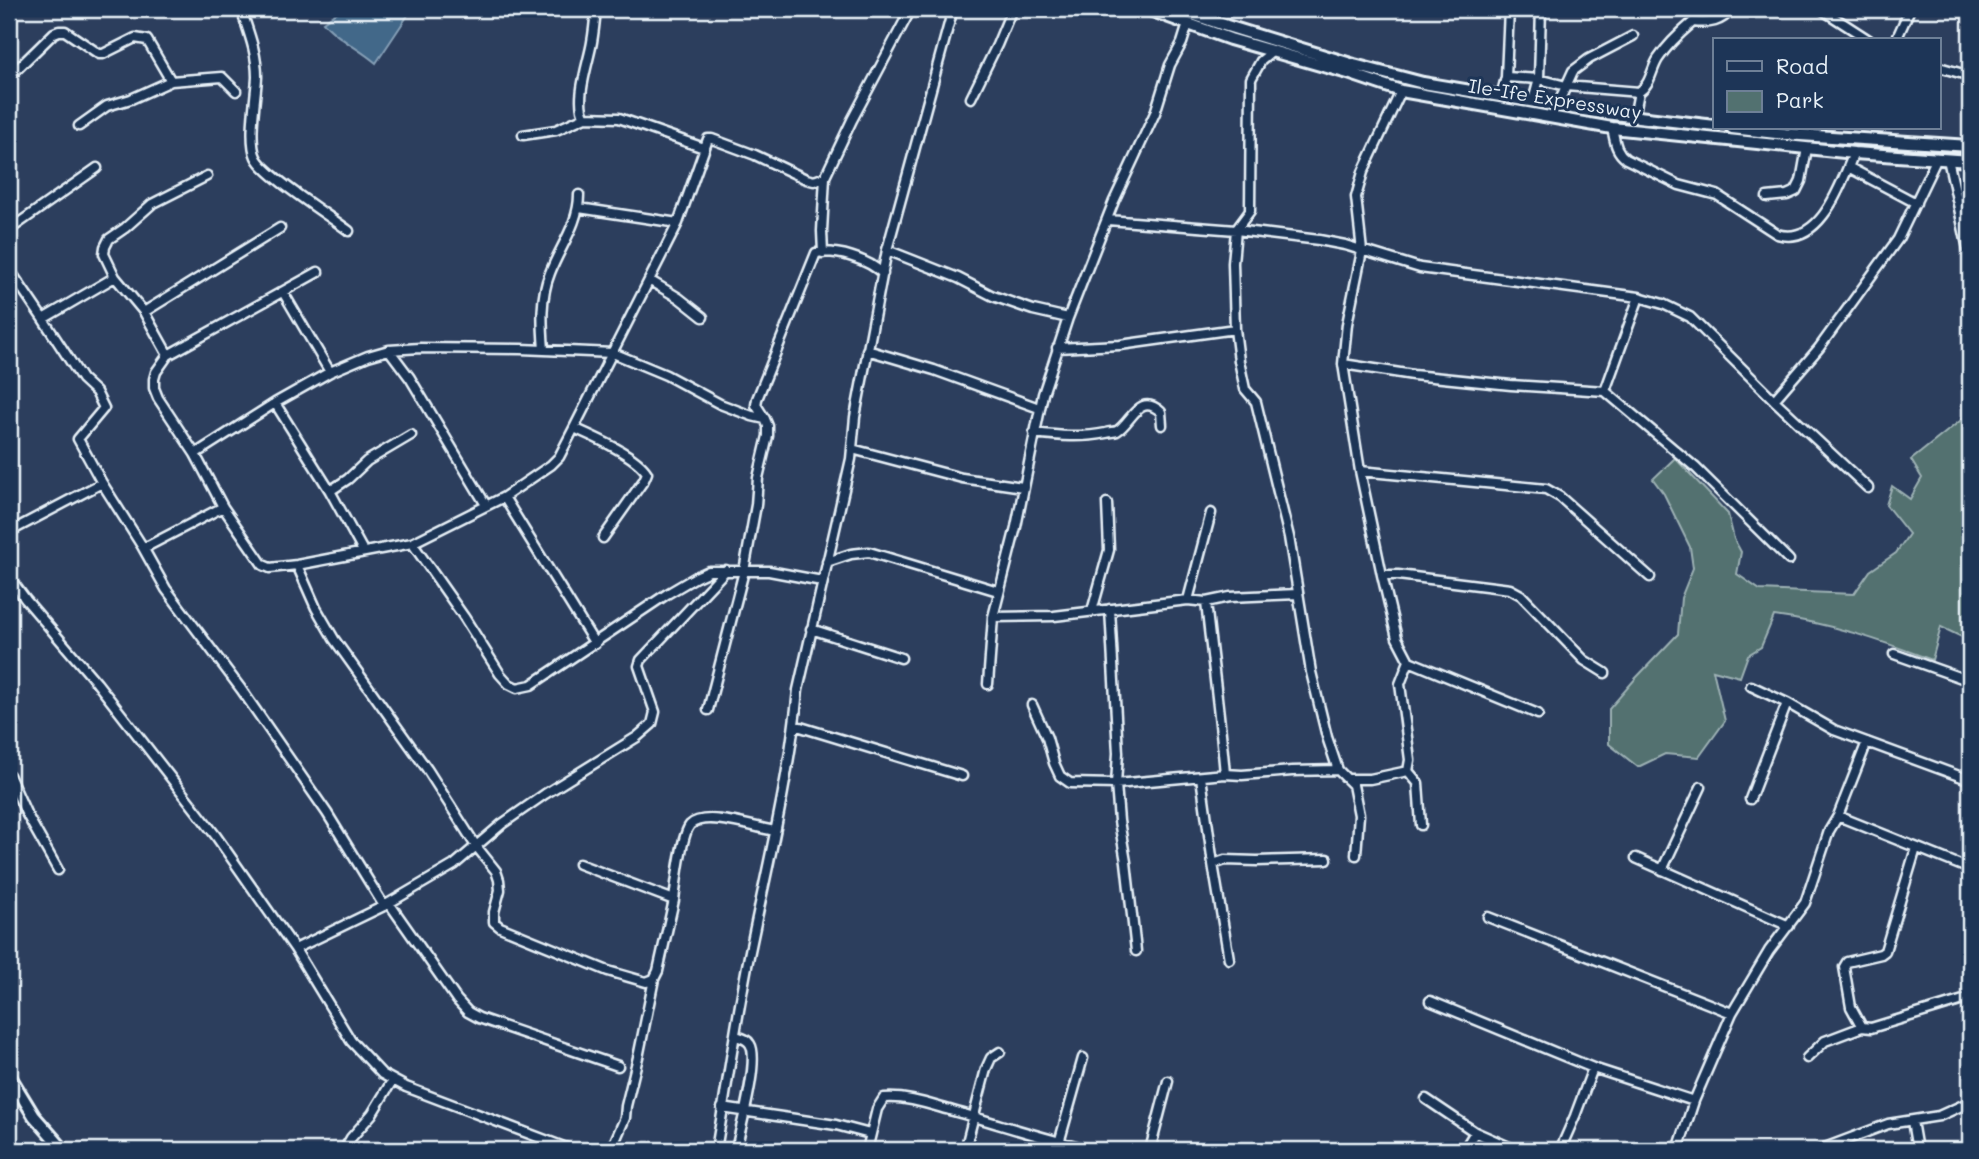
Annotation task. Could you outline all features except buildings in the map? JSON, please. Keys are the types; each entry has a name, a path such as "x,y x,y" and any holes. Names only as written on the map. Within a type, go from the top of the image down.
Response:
{"main road":[{"name":"Ile-Ife Expressway","path":"1147,9 1188,24 1400,77 1557,106 1713,126"},
{"name":"Ile-Ife Expressway","path":"1178,9 1273,51 1401,91 1612,128 1854,153 1970,161"},
{"path":"1750,130 1970,146"},
{"path":"9,1075 34,1116 64,1150"}],"street":[{"path":"241,9 255,51 257,75 253,139 256,158 267,172 349,231"},
{"path":"585,117 581,112 582,95 596,9"},
{"path":"823,253 825,177 911,9"},
{"path":"716,1150 726,1078 775,831 798,690 851,459 855,417 887,250 953,9"},
{"path":"971,98 1012,9"},
{"path":"1501,97 1506,77 1509,9"},
{"path":"1533,101 1539,79 1542,9"},
{"path":"1506,77 1539,79 1566,86 1639,92 1646,88 1658,59 1670,41 1693,22 1720,20 1732,9"},
{"path":"1821,9 1866,38"},
{"path":"1897,38 1910,9"},
{"path":"988,684 993,617 998,591 1016,527 1039,408 1057,348 1114,201 1155,113 1170,65 1182,43 1188,24"},
{"path":"9,77 59,31 65,31 99,54 135,38 147,40 171,81"},
{"path":"1557,106 1573,71 1633,36"},
{"path":"1273,51 1261,61 1251,79 1250,211 1236,230 1233,263 1235,329 1245,389 1256,402 1289,537 1311,672 1327,737 1338,770 1353,785 1359,815 1356,855"},
{"path":"1940,67 1970,76"},
{"path":"79,126 107,106 131,99 171,81 222,77 236,91"},
{"path":"1401,91 1363,172 1356,197 1362,251 1347,324 1343,364 1360,471 1382,575 1397,638 1409,661 1538,714"},
{"path":"1634,117 1639,92"},
{"path":"523,135 556,130 585,117 619,118 704,148"},
{"path":"1612,128 1617,148 1626,159 1679,185 1717,195 1777,234 1787,237 1799,234 1816,223 1828,210 1854,153"},
{"path":"318,272 169,355 156,372 153,388 195,454 223,507 263,565 270,568 412,543 504,497 551,465 559,457 678,223 708,139 755,155 806,179 814,181 825,177"},
{"path":"1766,197 1787,195 1796,191 1801,181 1807,148"},
{"path":"1774,400 1819,348 1898,240 1942,158"},
{"path":"1942,158 1970,250"},
{"path":"1848,167 1916,203"},
{"path":"9,230 97,168"},
{"path":"169,355 144,312 115,277 104,254 109,239 152,204 206,176"},
{"path":"544,350 543,296 550,273 579,208 579,195"},
{"path":"579,208 678,223"},
{"path":"1108,220 1236,230 1319,240 1345,245 1420,268 1639,298 1663,304 1690,317 1868,488"},
{"path":"144,312 280,228"},
{"path":"887,250 958,278 993,296 1068,318"},
{"path":"708,710 744,571 758,478 768,436 765,419 756,405 757,398 812,259 816,253 823,253 865,262 877,267 883,274"},
{"path":"9,269 82,379 96,392 104,408 78,439 166,589 241,689 387,905 457,1000 468,1012 479,1018 618,1066"},
{"path":"43,319 115,277"},
{"path":"649,280 679,298 703,317"},
{"path":"283,292 330,372"},
{"path":"1605,391 1639,298"},
{"path":"1057,348 1119,345 1235,329"},
{"path":"195,454 330,372 389,350 420,348 613,353 666,375 720,404 765,419"},
{"path":"389,350 410,377 486,505"},
{"path":"867,350 934,370 1039,408"},
{"path":"1343,364 1413,375 1605,391 1696,468 1789,560"},
{"path":"275,403 330,491 363,551"},
{"path":"1034,433 1086,437 1117,431 1135,411 1149,405 1157,407 1161,412 1162,425"},
{"path":"574,428 618,449 647,473 603,538"},
{"path":"330,491 367,461 411,435"},
{"path":"852,449 962,478 1023,487"},
{"path":"1360,471 1545,489 1560,498 1650,577"},
{"path":"9,531 102,483"},
{"path":"504,497 595,645"},
{"path":"1093,611 1109,550 1107,503"},
{"path":"142,546 148,546 223,507"},
{"path":"1188,600 1210,513"},
{"path":"412,543 500,674 517,688 531,685 595,645 667,594 709,571 769,571 822,582"},
{"path":"827,562 851,554 869,552 998,591"},
{"path":"297,565 316,608 334,639 496,871 500,890 494,922 500,927 608,971 646,982 654,979"},
{"path":"295,949 387,905 454,865 502,824 637,737 652,724 655,712 639,666 641,660 726,570"},
{"path":"1382,575 1510,589 1521,595 1584,660 1605,673"},
{"path":"9,577 97,683 216,836 295,949 351,1041 382,1074 392,1081 572,1150"},
{"path":"993,617 1054,616 1188,600 1206,602 1230,597 1298,594"},
{"path":"1206,602 1225,774"},
{"path":"1110,609 1118,753 1116,784 1136,951"},
{"path":"811,629 901,658"},
{"path":"1894,654 1970,681"},
{"path":"1408,771 1410,760 1401,684 1409,661"},
{"path":"1751,686 1834,730 1970,780"},
{"path":"1750,799 1787,703"},
{"path":"1032,705 1060,776 1070,783 1116,784 1225,774 1338,770"},
{"path":"794,725 962,776"},
{"path":"1678,1150 1694,1101 1732,1013 1769,951 1805,903 1829,831 1838,817 1867,742"},
{"path":"1347,779 1370,779 1408,771"},
{"path":"1408,771 1418,783 1421,825"},
{"path":"9,775 26,813 58,870"},
{"path":"1201,777 1229,959"},
{"path":"1662,870 1701,787"},
{"path":"1838,817 1970,869"},
{"path":"611,1150 625,1118 654,979 674,900 685,838 691,824 716,820 775,831"},
{"path":"1862,1027 1852,1007 1845,964 1881,954 1885,950 1916,848"},
{"path":"1636,858 1788,926"},
{"path":"1213,864 1225,860 1326,859"},
{"path":"579,864 674,900"},
{"path":"1488,917 1732,1013"},
{"path":"1808,1058 1825,1041 1862,1027 1871,1028 1970,998"},
{"path":"1430,1001 1593,1068 1694,1101"},
{"path":"736,1036 752,1046 754,1057 736,1150"},
{"path":"965,1150 986,1069 991,1058 1000,1052"},
{"path":"1059,1143 1083,1058"},
{"path":"1560,1150 1593,1068"},
{"path":"344,1150 372,1114 392,1081"},
{"path":"1150,1150 1168,1081"},
{"path":"867,1150 877,1109 884,1098 894,1097 930,1104 1059,1143 1093,1150"},
{"path":"1426,1099 1475,1132 1516,1150"},
{"path":"1819,1150 1888,1124 1939,1116 1970,1102"},
{"path":"722,1108 836,1125 870,1134"},
{"path":"1912,1121 1917,1150"},
{"path":"1464,1150 1475,1132"}],"green space":[{"path":"1970,413 1970,641 1941,627 1932,660 1854,633 1774,616 1761,647 1748,655 1740,677 1713,670 1725,721 1699,757 1665,754 1638,767 1609,744 1609,709 1678,634 1681,598 1693,568 1690,547 1664,494 1653,479 1675,458 1728,514 1734,539 1741,552 1737,574 1760,590 1854,594 1870,571 1896,553 1909,534 1886,505 1892,486 1910,499 1922,478 1911,460"}],"water":[{"path":"342,9 412,9 376,63 323,22"}]}
